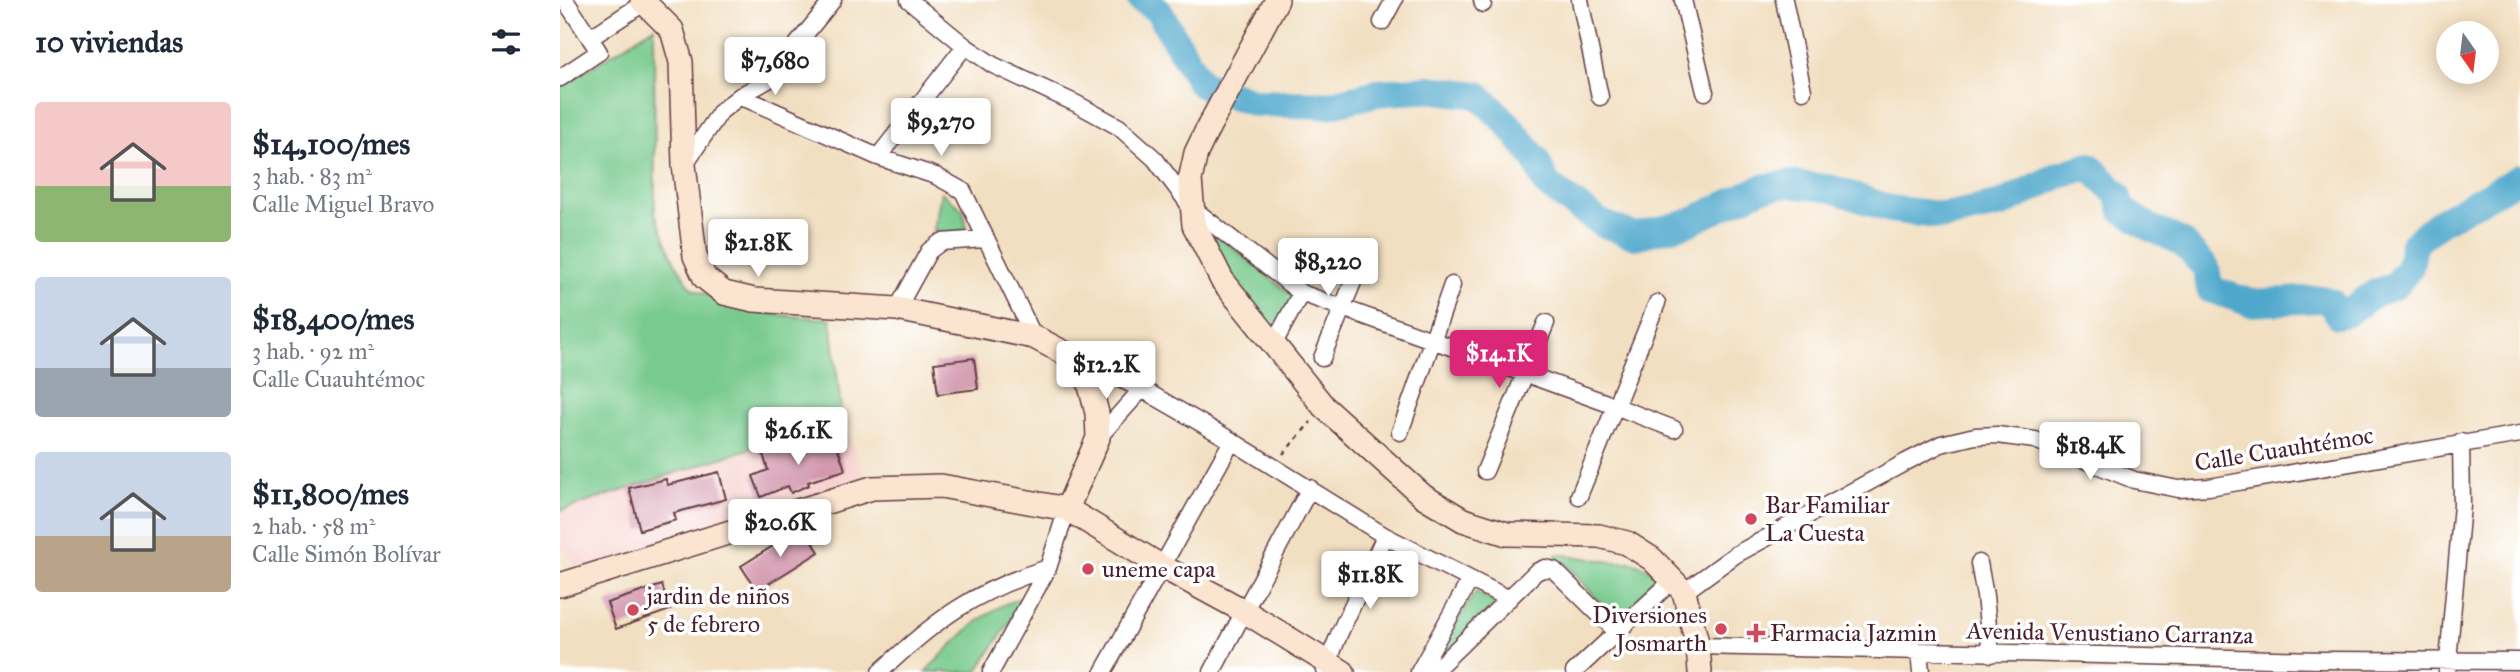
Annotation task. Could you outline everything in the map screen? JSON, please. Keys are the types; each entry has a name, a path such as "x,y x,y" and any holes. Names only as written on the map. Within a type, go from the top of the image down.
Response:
{"street":[{"path":"560,78 599,52 565,0"},
{"path":"684,165 721,111 768,80 833,0"},
{"path":"909,0 965,47 993,65 1119,127 1155,159 1191,207 1301,293 1615,405 1674,429"},
{"path":"1277,0 1209,126 1196,153 1190,180 1194,225 1222,280 1324,407 1423,496 1463,520 1507,534 1599,536 1627,543 1652,559 1678,586 1698,646 1700,672"},
{"path":"1382,22 1394,0"},
{"path":"1580,0 1600,97"},
{"path":"1683,0 1705,92"},
{"path":"1784,0 1803,91"},
{"path":"590,38 644,1 672,30 681,62 684,165 695,256 705,278 724,293 754,300 897,309 1034,337 1142,389 1310,488 1385,536 1509,599"},
{"path":"878,158 965,47"},
{"path":"740,96 878,158 936,176 963,191 1034,337"},
{"path":"897,309 929,250 941,243 985,239"},
{"path":"1322,358 1366,250"},
{"path":"1400,432 1452,285"},
{"path":"1273,345 1301,293"},
{"path":"1579,496 1657,303"},
{"path":"1485,471 1546,323"},
{"path":"1078,360 1088,378 1097,413 1098,438"},
{"path":"991,672 1048,568 1067,509 1098,438 1142,389"},
{"name":"Calle Cuauhtémoc","path":"1574,672 1616,631 1678,586 1941,444 1975,436 1997,435 2035,440 2134,480 2178,489 2209,487 2520,434"},
{"path":"1103,672 1232,441"},
{"path":"2447,666 2462,505 2461,442"},
{"path":"560,585 872,488 941,486 1067,509 1161,566 1244,611 1331,669 1340,632 1385,536"},
{"path":"1212,672 1310,488"},
{"path":"1979,563 1991,654"},
{"path":"880,672 915,639 961,604 1010,580 1048,568"},
{"path":"1433,672 1536,572 1545,569 1554,570 1616,631"},
{"path":"1419,672 1470,580"},
{"name":"Avenida Venustiano Carranza","path":"1698,646 2447,666 2520,661"},
{"path":"1919,651 1921,672"}],"path":[{"path":"1271,467 1324,407"}],"shaded area":[{"path":"842,418 867,481 586,575 560,548 560,511"}],"green space":[{"path":"654,27 655,213 674,261 692,289 729,303 779,315 831,319 842,418 560,511 560,88"},
{"path":"941,192 963,210 967,228 951,233 934,230"},
{"path":"1203,223 1295,298 1274,333 1230,275"},
{"path":"1557,554 1632,562 1651,569 1664,582 1616,620 1565,563 1552,563"},
{"path":"1476,592 1499,604 1425,672"},
{"path":"1026,597 977,672 925,672 983,617 997,608"}],"building":[{"path":"974,358 978,389 938,394 934,363"},
{"path":"835,439 845,470 808,482 809,485 791,493 788,486 761,497 753,476 768,470 763,454 801,441 804,449"},
{"path":"719,472 726,499 674,513 676,520 640,530 629,488 666,479 667,485"},
{"path":"803,527 819,552 757,591 741,566"},
{"path":"662,585 670,610 616,629 607,603"}],"waterway":[{"path":"1141,0 1158,10 1201,84 1255,103 1328,105 1377,93 1429,89 1478,95 1507,123 1535,158 1547,185 1599,222 1635,236 1688,223 1761,188 1790,184 1833,189 1890,209 1945,216 2002,204 2057,176 2089,166 2118,195 2123,210 2151,228 2182,242 2206,268 2210,289 2251,303 2321,299 2331,302 2338,315 2347,313 2375,293 2395,286 2410,267 2414,244 2438,223 2520,178"}],"place":[{"name":"Bar Familiar La Cuesta","path":"1751,519"},
{"name":"uneme capa","path":"1088,569"},
{"name":"jardin de niños 5 de febrero","path":"633,610"},
{"name":"Diversiones Josmarth","path":"1721,629"},
{"name":"Farmacia Jazmin","path":"1756,633"}]}
